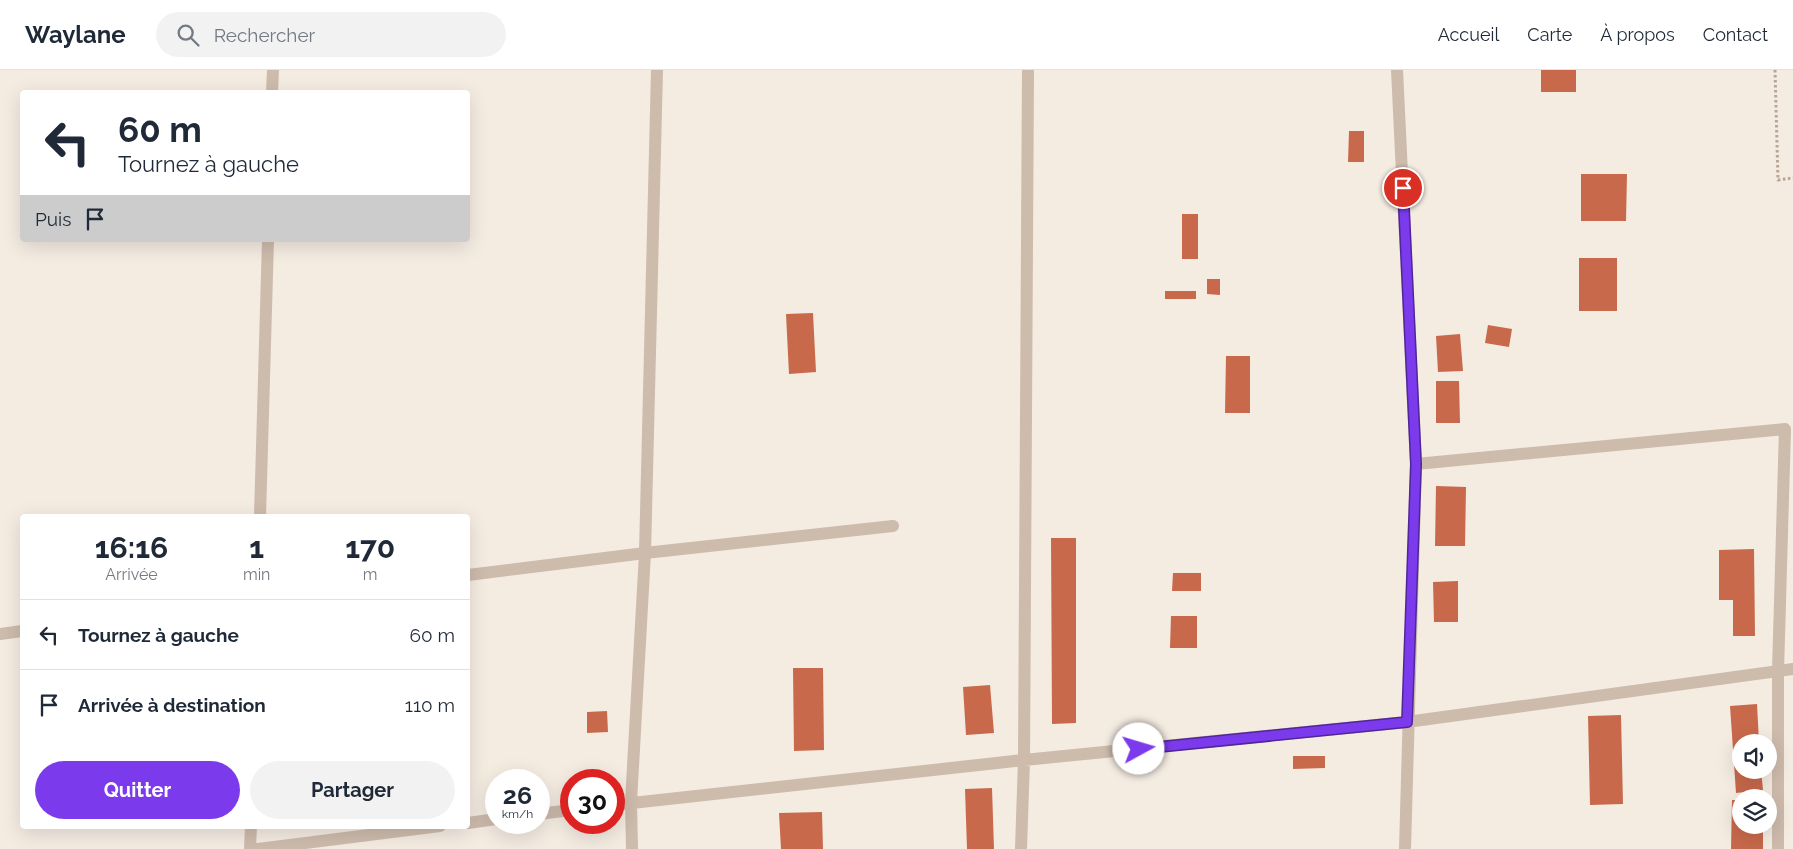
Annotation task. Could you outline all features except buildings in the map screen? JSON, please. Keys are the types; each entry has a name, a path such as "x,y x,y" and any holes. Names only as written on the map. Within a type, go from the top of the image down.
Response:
{"street":[{"path":"272,90 273,70"},
{"path":"632,849 632,802 645,553 657,70"},
{"path":"1021,849 1024,760 1028,70"},
{"path":"1397,70 1416,464 1404,849"},
{"path":"260,514 268,242"},
{"path":"1416,464 1785,430 1778,671 1778,849"},
{"path":"470,575 645,553 893,526"},
{"path":"0,634 20,631"},
{"path":"625,803 1024,760 1407,722 1793,669"},
{"path":"470,823 485,821"},
{"path":"250,849 251,829"},
{"path":"258,849 416,829"}],"path":[{"path":"1775,70 1778,180 1793,178"}],"route":[{"path":"1139,749 1407,722 1416,464 1403,188"}]}
